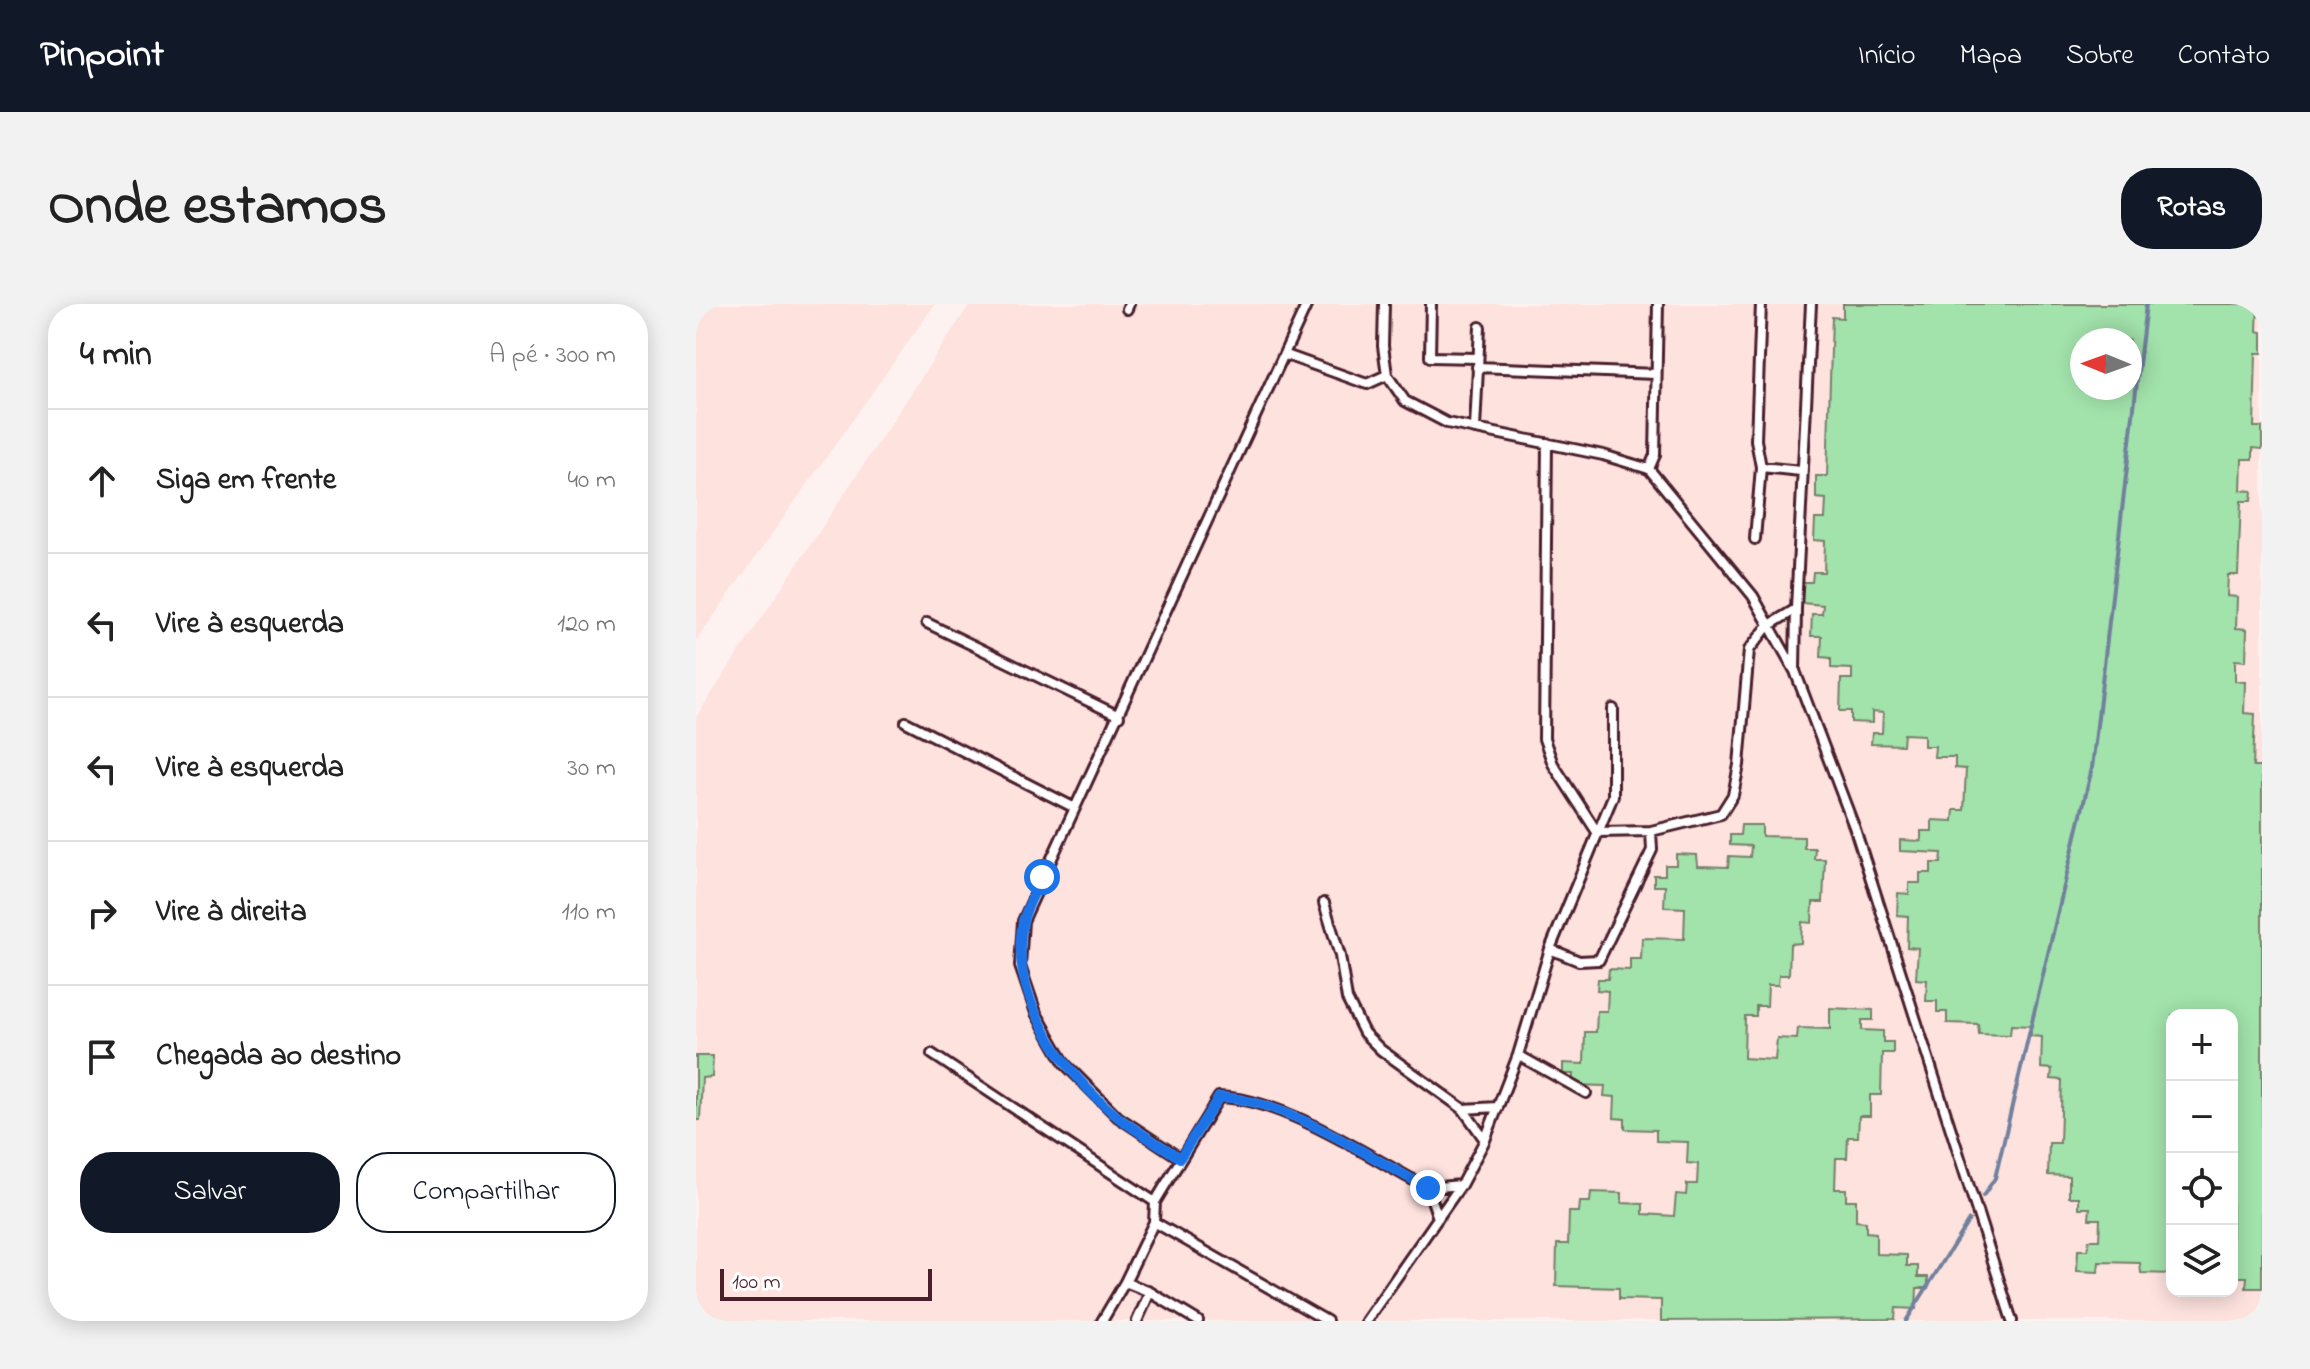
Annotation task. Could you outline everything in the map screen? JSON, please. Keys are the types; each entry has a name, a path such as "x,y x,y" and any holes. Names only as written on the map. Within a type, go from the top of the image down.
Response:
{"lane":[{"path":"1180,1158 1118,1117 1065,1064 1036,1013 1020,966 1023,921 1307,304"},
{"path":"1384,304 1383,346 1387,375 1405,401 1447,423 1547,443 1649,469 1753,596 1795,671 1855,829 2012,1321"},
{"path":"1431,304 1430,357 1477,363 1656,374"},
{"path":"1649,469 1655,455 1658,304"},
{"path":"1755,539 1761,467 1756,440 1761,304"},
{"path":"1795,671 1801,471 1811,304"},
{"path":"1475,429 1480,327"},
{"path":"1286,355 1367,384 1387,375"},
{"path":"1547,443 1544,739 1553,764 1597,832"},
{"path":"1761,467 1801,471"},
{"path":"1597,832 1651,831 1721,814 1733,795 1749,650 1768,626 1796,609"},
{"path":"927,623 1119,716"},
{"path":"1366,1321 1461,1185 1485,1140 1518,1055 1550,949 1613,796 1613,709"},
{"path":"906,722 1075,808"},
{"path":"1550,949 1579,961 1599,960 1652,850 1651,831"},
{"path":"1324,903 1340,956 1347,999 1364,1033 1381,1050 1463,1109 1485,1140"},
{"path":"932,1054 1155,1202"},
{"path":"1518,1055 1586,1093"},
{"path":"1102,1321 1154,1222 1155,1202 1219,1097 1244,1098 1286,1113 1428,1188 1461,1185"},
{"path":"1463,1109 1498,1107"},
{"path":"1428,1188 1438,1218"},
{"path":"1154,1222 1327,1321"},
{"path":"1125,1282 1150,1292 1198,1321"},
{"path":"1137,1321 1150,1292"}],"shaded area":[{"path":"696,304 935,304 696,641"},
{"path":"970,304 2262,304 2262,1321 696,1321 696,717"}],"green space":[{"path":"1843,304 2258,304 2257,331 2262,332 2262,353 2256,353 2254,427 2262,427 2262,449 2253,448 2253,459 2242,459 2241,490 2252,491 2251,501 2241,501 2238,575 2228,575 2227,596 2237,597 2236,628 2247,629 2246,661 2235,660 2235,681 2245,682 2244,713 2255,714 2253,767 2262,767 2262,1288 2246,1288 2247,1277 2238,1277 2238,1009 2166,1009 2166,1274 2141,1273 2140,1263 2099,1262 2098,1272 2077,1271 2078,1250 2088,1250 2089,1240 2099,1240 2100,1219 2089,1219 2090,1208 2079,1208 2079,1197 2069,1197 2069,1176 2048,1175 2049,1143 2060,1143 2062,1080 2051,1079 2052,1069 2041,1068 2042,1037 2031,1036 2031,1026 2011,1025 2010,1035 1979,1034 1978,1024 1947,1023 1947,1012 1937,1012 1937,1001 1926,1001 1927,980 1916,979 1918,948 1907,947 1908,916 1897,915 1898,893 1909,894 1909,883 1920,883 1920,873 1931,873 1931,863 1941,863 1942,853 1900,851 1900,840 1921,841 1921,831 1932,831 1932,820 1953,821 1954,810 1964,810 1966,769 1955,768 1955,757 1934,757 1935,746 1924,746 1924,735 1904,734 1903,745 1871,744 1872,733 1882,733 1883,713 1872,712 1872,723 1851,722 1851,711 1840,711 1841,679 1852,679 1852,669 1831,668 1831,658 1821,657 1822,636 1811,636 1812,614 1822,614 1823,605 1802,603 1802,582 1812,582 1813,572 1824,572 1825,541 1814,540 1815,519 1825,519 1826,499 1816,498 1816,476 1827,476 1832,317 1843,318"},
{"path":"1741,825 1762,825 1762,836 1804,837 1804,848 1815,848 1814,859 1825,859 1823,902 1813,902 1812,923 1802,922 1801,943 1790,944 1789,975 1779,975 1778,985 1768,985 1767,1006 1756,1006 1756,1016 1745,1016 1744,1058 1775,1060 1777,1038 1797,1039 1798,1028 1830,1029 1830,1008 1873,1010 1873,1020 1862,1020 1862,1030 1883,1031 1883,1042 1893,1042 1893,1053 1882,1053 1881,1095 1870,1095 1870,1116 1859,1116 1858,1137 1848,1137 1847,1158 1836,1158 1835,1189 1846,1189 1846,1200 1856,1200 1856,1221 1866,1222 1866,1232 1876,1233 1876,1254 1907,1255 1907,1266 1918,1266 1918,1277 1928,1277 1928,1288 1917,1288 1916,1309 1896,1308 1895,1319 1661,1321 1661,1300 1619,1299 1619,1288 1556,1286 1557,1244 1568,1244 1569,1212 1579,1212 1580,1202 1590,1202 1591,1192 1622,1193 1622,1203 1643,1204 1643,1214 1674,1216 1676,1194 1686,1195 1687,1184 1697,1184 1698,1164 1687,1163 1688,1142 1656,1141 1656,1130 1625,1129 1625,1119 1614,1118 1615,1097 1604,1096 1605,1086 1573,1085 1573,1074 1563,1074 1563,1063 1584,1064 1585,1032 1596,1032 1597,1011 1607,1011 1608,991 1597,990 1598,979 1608,979 1609,969 1630,970 1630,959 1641,959 1642,938 1684,939 1685,908 1664,907 1665,886 1654,886 1654,875 1665,875 1665,865 1676,865 1676,854 1697,855 1698,866 1728,867 1729,856 1750,857 1751,846 1730,845 1730,835 1740,835"},
{"path":"696,1056 713,1056 712,1077 702,1078 700,1120 696,1120"}],"waterway":[{"path":"1983,1196 1995,1178 2092,768 2146,304"},
{"path":"1906,1321 1969,1220"}],"route":[{"path":"1042,877 1023,921 1020,966 1036,1013 1065,1064 1118,1117 1180,1158 1219,1097 1244,1098 1286,1113 1428,1188"}]}
